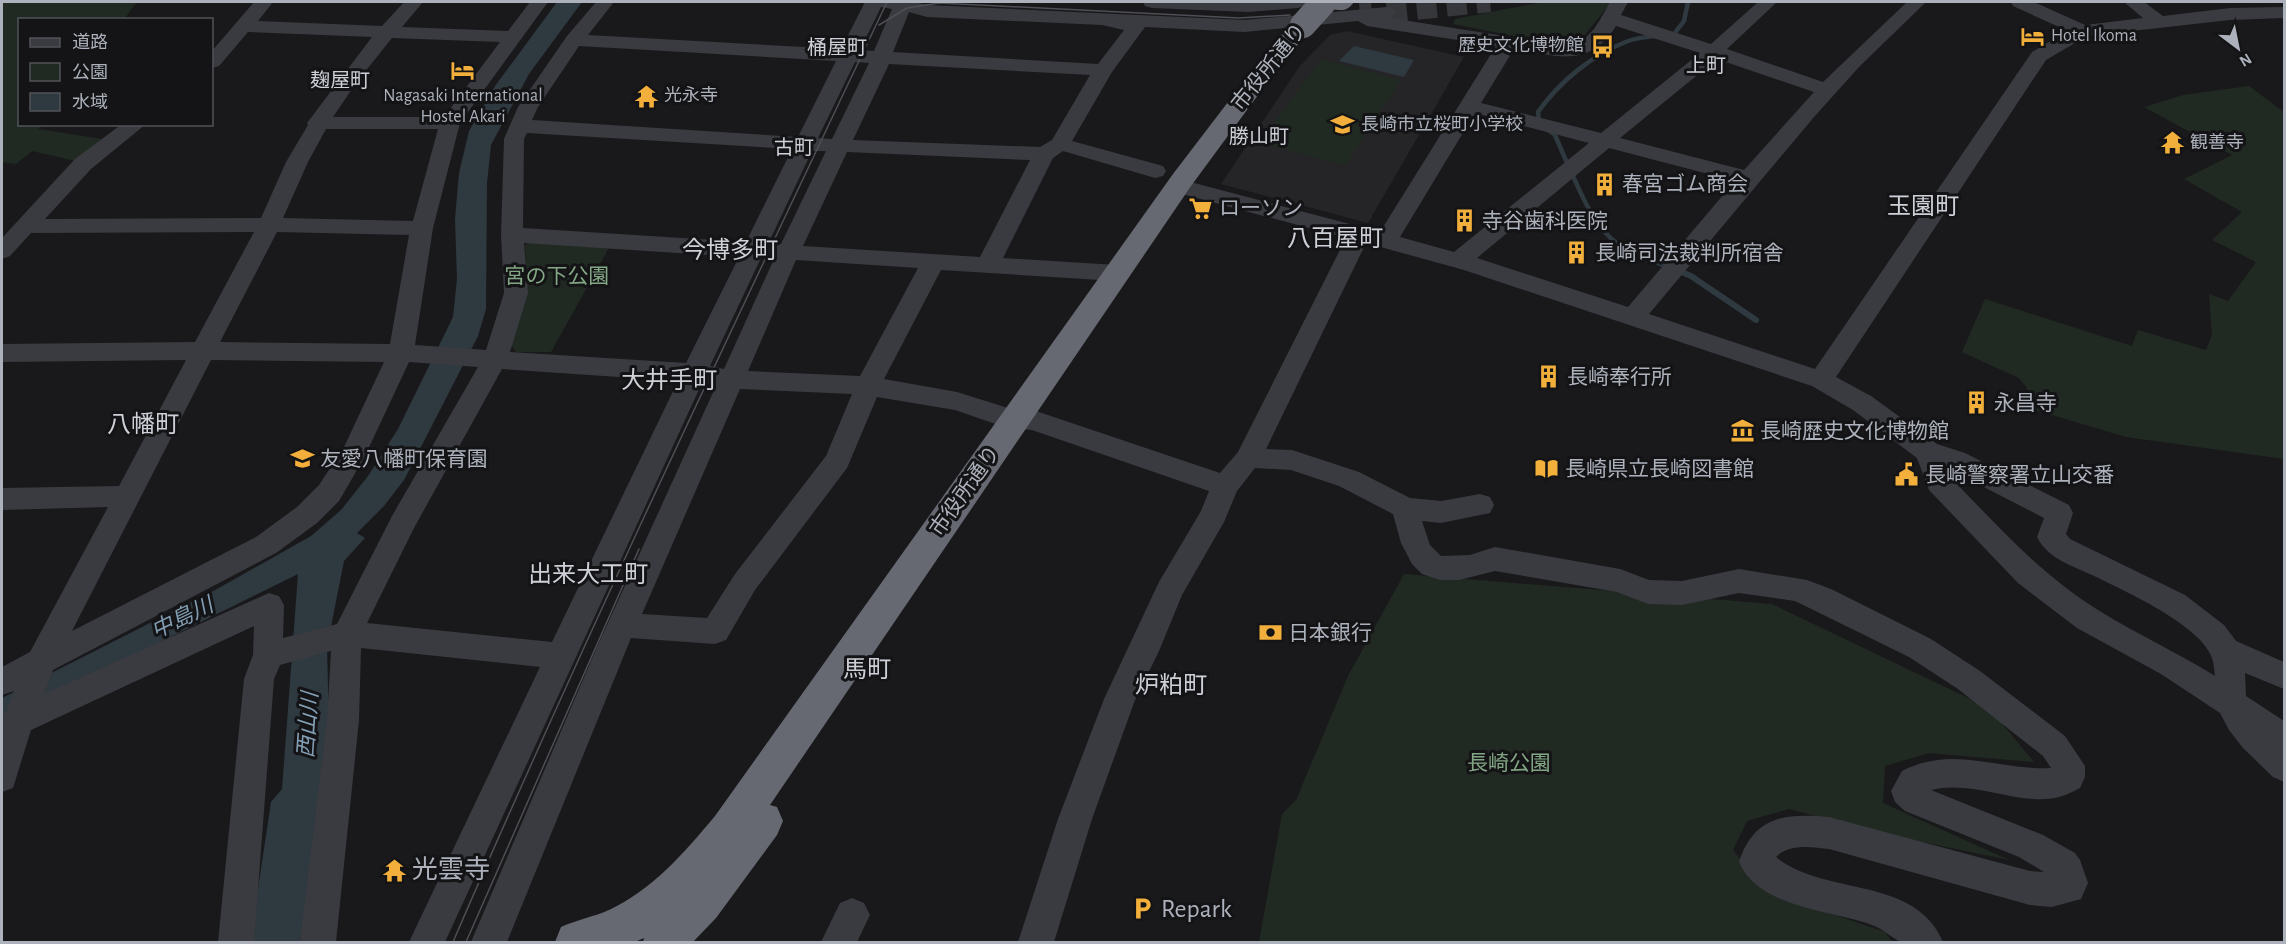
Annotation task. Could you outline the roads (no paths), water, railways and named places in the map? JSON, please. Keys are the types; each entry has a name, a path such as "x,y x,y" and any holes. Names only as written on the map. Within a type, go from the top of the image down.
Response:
{"highway":[{"name":"市役所通り","path":"576,942 594,938 642,916 677,890 697,871 729,830 1024,420 1041,380 1117,273 1176,182 1322,12"},
{"name":"市役所通り","path":"664,942 701,903 750,840 1176,182"}],"street":[{"path":"213,61 264,2"},
{"path":"2,777 10,726 268,225 281,193 316,123 387,30 414,2"},
{"path":"2,682 266,545 307,515 329,493 346,468 401,353 422,228 450,123 539,2"},
{"path":"318,942 343,720 347,634 402,524 496,358 516,293 512,235 514,139 528,107 574,40 605,2"},
{"path":"427,942 753,248 849,55 867,2 905,2 927,11 1258,14 1322,12"},
{"path":"489,942 622,625 788,253 881,59 905,2"},
{"path":"1020,2 1244,26 1387,13"},
{"path":"1097,12 1140,2"},
{"path":"1152,2 1226,4 1322,12 1343,22 1371,20 1567,52 1582,51 1596,42 1620,2"},
{"path":"1459,260 1714,51 1768,2"},
{"path":"1632,318 1749,178 1827,90 1877,35 1917,2"},
{"path":"2020,2 2082,31"},
{"path":"2133,2 2158,21"},
{"path":"1097,12 1136,27 1322,12"},
{"path":"1821,380 2039,56 2082,31 2230,14 2284,12"},
{"path":"1610,18 1670,36 1827,90"},
{"path":"244,26 387,30 512,37"},
{"path":"988,264 1052,149 1103,70 1136,27"},
{"path":"574,40 1103,70"},
{"path":"1036,942 1075,819 1120,699 1144,651 1169,591 1214,514 1225,486 1248,458 1372,237 1470,106 1508,43"},
{"path":"1470,106 1749,178"},
{"path":"316,123 450,123"},
{"path":"2,251 83,164 133,126"},
{"path":"521,126 805,144 1052,149 1459,260 1821,380 1862,403 1928,452 1956,460 2059,513 2051,537 2060,547 2166,599 2203,623 2224,650 2229,663 2232,705 2242,722 2284,767"},
{"path":"23,226 268,225 422,228"},
{"path":"512,235 753,248 788,253 934,260 1117,273"},
{"path":"622,625 715,631 745,582 838,461 868,386 934,260"},
{"path":"2,353 202,351 401,353 694,373 731,379 868,386 957,401 1024,420 1225,486"},
{"path":"1928,452 1939,483 2028,575 2087,619 2172,665 2284,738"},
{"path":"1248,458 1292,460 1349,479 1405,508 1441,512 1480,504"},
{"path":"2,499 129,496"},
{"path":"1405,508 1419,551 1431,565 1441,568 1464,567 1495,559 1652,586 1669,592 1697,591 1739,581 1797,589 1821,598 1920,648 1969,680 2044,737 2063,758 2070,772 2062,782 2040,784 1953,771 1922,777 1914,781 1907,791 1917,800 2012,837 2055,858 2068,872 2071,879 2069,887 2064,890 2030,888 1828,833 1813,831 1779,834 1771,839 1757,855 1756,861 1768,874 1828,897 1886,912 1905,923 1925,942"},
{"path":"10,726 269,605 268,655 259,679 236,942"},
{"path":"268,655 347,634 562,656"},
{"path":"2224,650 2284,676"}],"water":[{"path":"557,2 582,2 529,74 491,145 487,183 486,309 478,336 404,480 384,506 357,533 365,538 344,561 327,647 330,769 300,942 250,942 271,802 282,789 298,574 2,720 2,698 217,589 311,536 341,510 368,476 398,429 453,317 457,279 455,219 459,173 469,131 495,86"},
{"path":"1354,46 1414,60 1404,77 1339,61"}],"waterway":[{"path":"1539,121 1538,112 1556,90 1590,61 1628,41 1674,34 1684,21 1688,2"},
{"path":"1548,130 1555,135 1567,163"},
{"path":"1572,174 1587,206 1600,226 1607,235 1627,250"},
{"path":"1624,248 1691,276 1756,320"}],"tunnel":[{"path":"1359,3 1371,2"},
{"path":"1387,13 1490,2"}],"tram line":[{"path":"453,942 612,588 887,2"},
{"path":"879,25 907,8 939,3 1239,18 1290,15"},
{"path":"466,942 639,549"}],"place":[{"name":"Hotel Ikoma","path":"2033,36"},
{"name":"歴史文化博物館","path":"1602,46"},
{"name":"Nagasaki International Hostel Akari","path":"463,70"},
{"name":"光永寺","path":"646,96"},
{"name":"長崎市立桜町小学校","path":"1343,125"},
{"name":"観善寺","path":"2172,143"},
{"name":"春宮ゴム商会","path":"1604,184"},
{"name":"ローソン","path":"1201,208"},
{"name":"寺谷歯科医院","path":"1464,221"},
{"name":"長崎司法裁判所宿舎","path":"1577,253"},
{"name":"長崎奉行所","path":"1549,377"},
{"name":"永昌寺","path":"1976,403"},
{"name":"長崎歴史文化博物館","path":"1742,431"},
{"name":"友愛八幡町保育園","path":"302,459"},
{"name":"長崎県立長崎図書館","path":"1547,469"},
{"name":"長崎警察署立山交番","path":"1907,475"},
{"name":"日本銀行","path":"1270,633"},
{"name":"光雲寺","path":"394,870"},
{"name":"Repark","path":"1143,909"}],"district":[{"name":"桶屋町","path":"837,48"},
{"name":"上町","path":"1706,66"},
{"name":"麹屋町","path":"340,81"},
{"name":"勝山町","path":"1259,137"},
{"name":"古町","path":"794,148"},
{"name":"玉園町","path":"1923,207"},
{"name":"八百屋町","path":"1335,239"},
{"name":"今博多町","path":"730,251"},
{"name":"大井手町","path":"669,381"},
{"name":"八幡町","path":"143,425"},
{"name":"出来大工町","path":"588,575"},
{"name":"馬町","path":"867,670"},
{"name":"炉粕町","path":"1171,686"}],"park label":[{"name":"宮の下公園","path":"557,276"},
{"name":"長崎公園","path":"1509,763"}],"water label":[{"name":"中島川","path":"182,618"},
{"name":"西山川","path":"308,725"}]}
